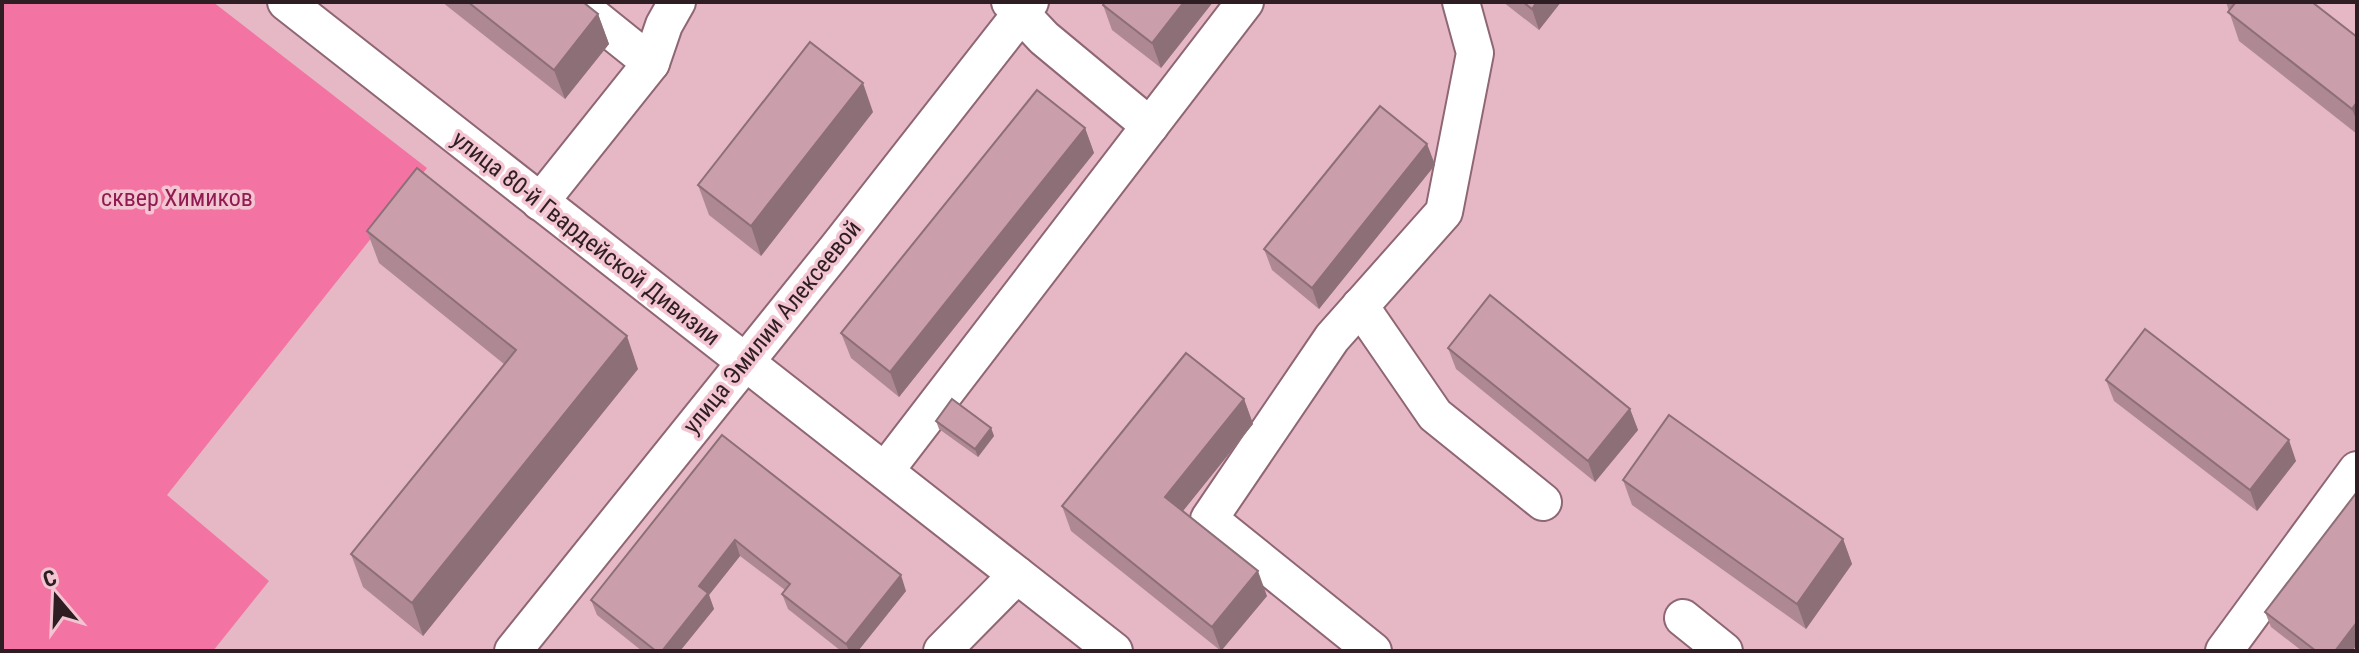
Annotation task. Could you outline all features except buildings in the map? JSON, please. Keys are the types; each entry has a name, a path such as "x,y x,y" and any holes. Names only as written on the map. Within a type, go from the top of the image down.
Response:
{"street":[{"name":"улица 80-й Гвардейской Дивизии","path":"286,2 1114,651"},
{"path":"575,2 651,63"},
{"path":"540,202 651,63 664,25 677,2"},
{"path":"885,471 1245,2"},
{"path":"1373,651 1209,519 1332,338 1444,212 1475,53 1461,2"},
{"path":"1020,6 1044,38 1150,126"},
{"name":"улица Эмилии Алексеевой","path":"513,651 744,362 1020,6"},
{"path":"1360,306 1435,415 1543,502"},
{"path":"2224,651 2357,470"},
{"path":"942,651 1017,575"},
{"path":"1683,618 1724,651"}],"green space":[{"name":"сквер Химиков","path":"2,2 213,2 427,168 167,495 269,581 213,651 2,651"}]}
